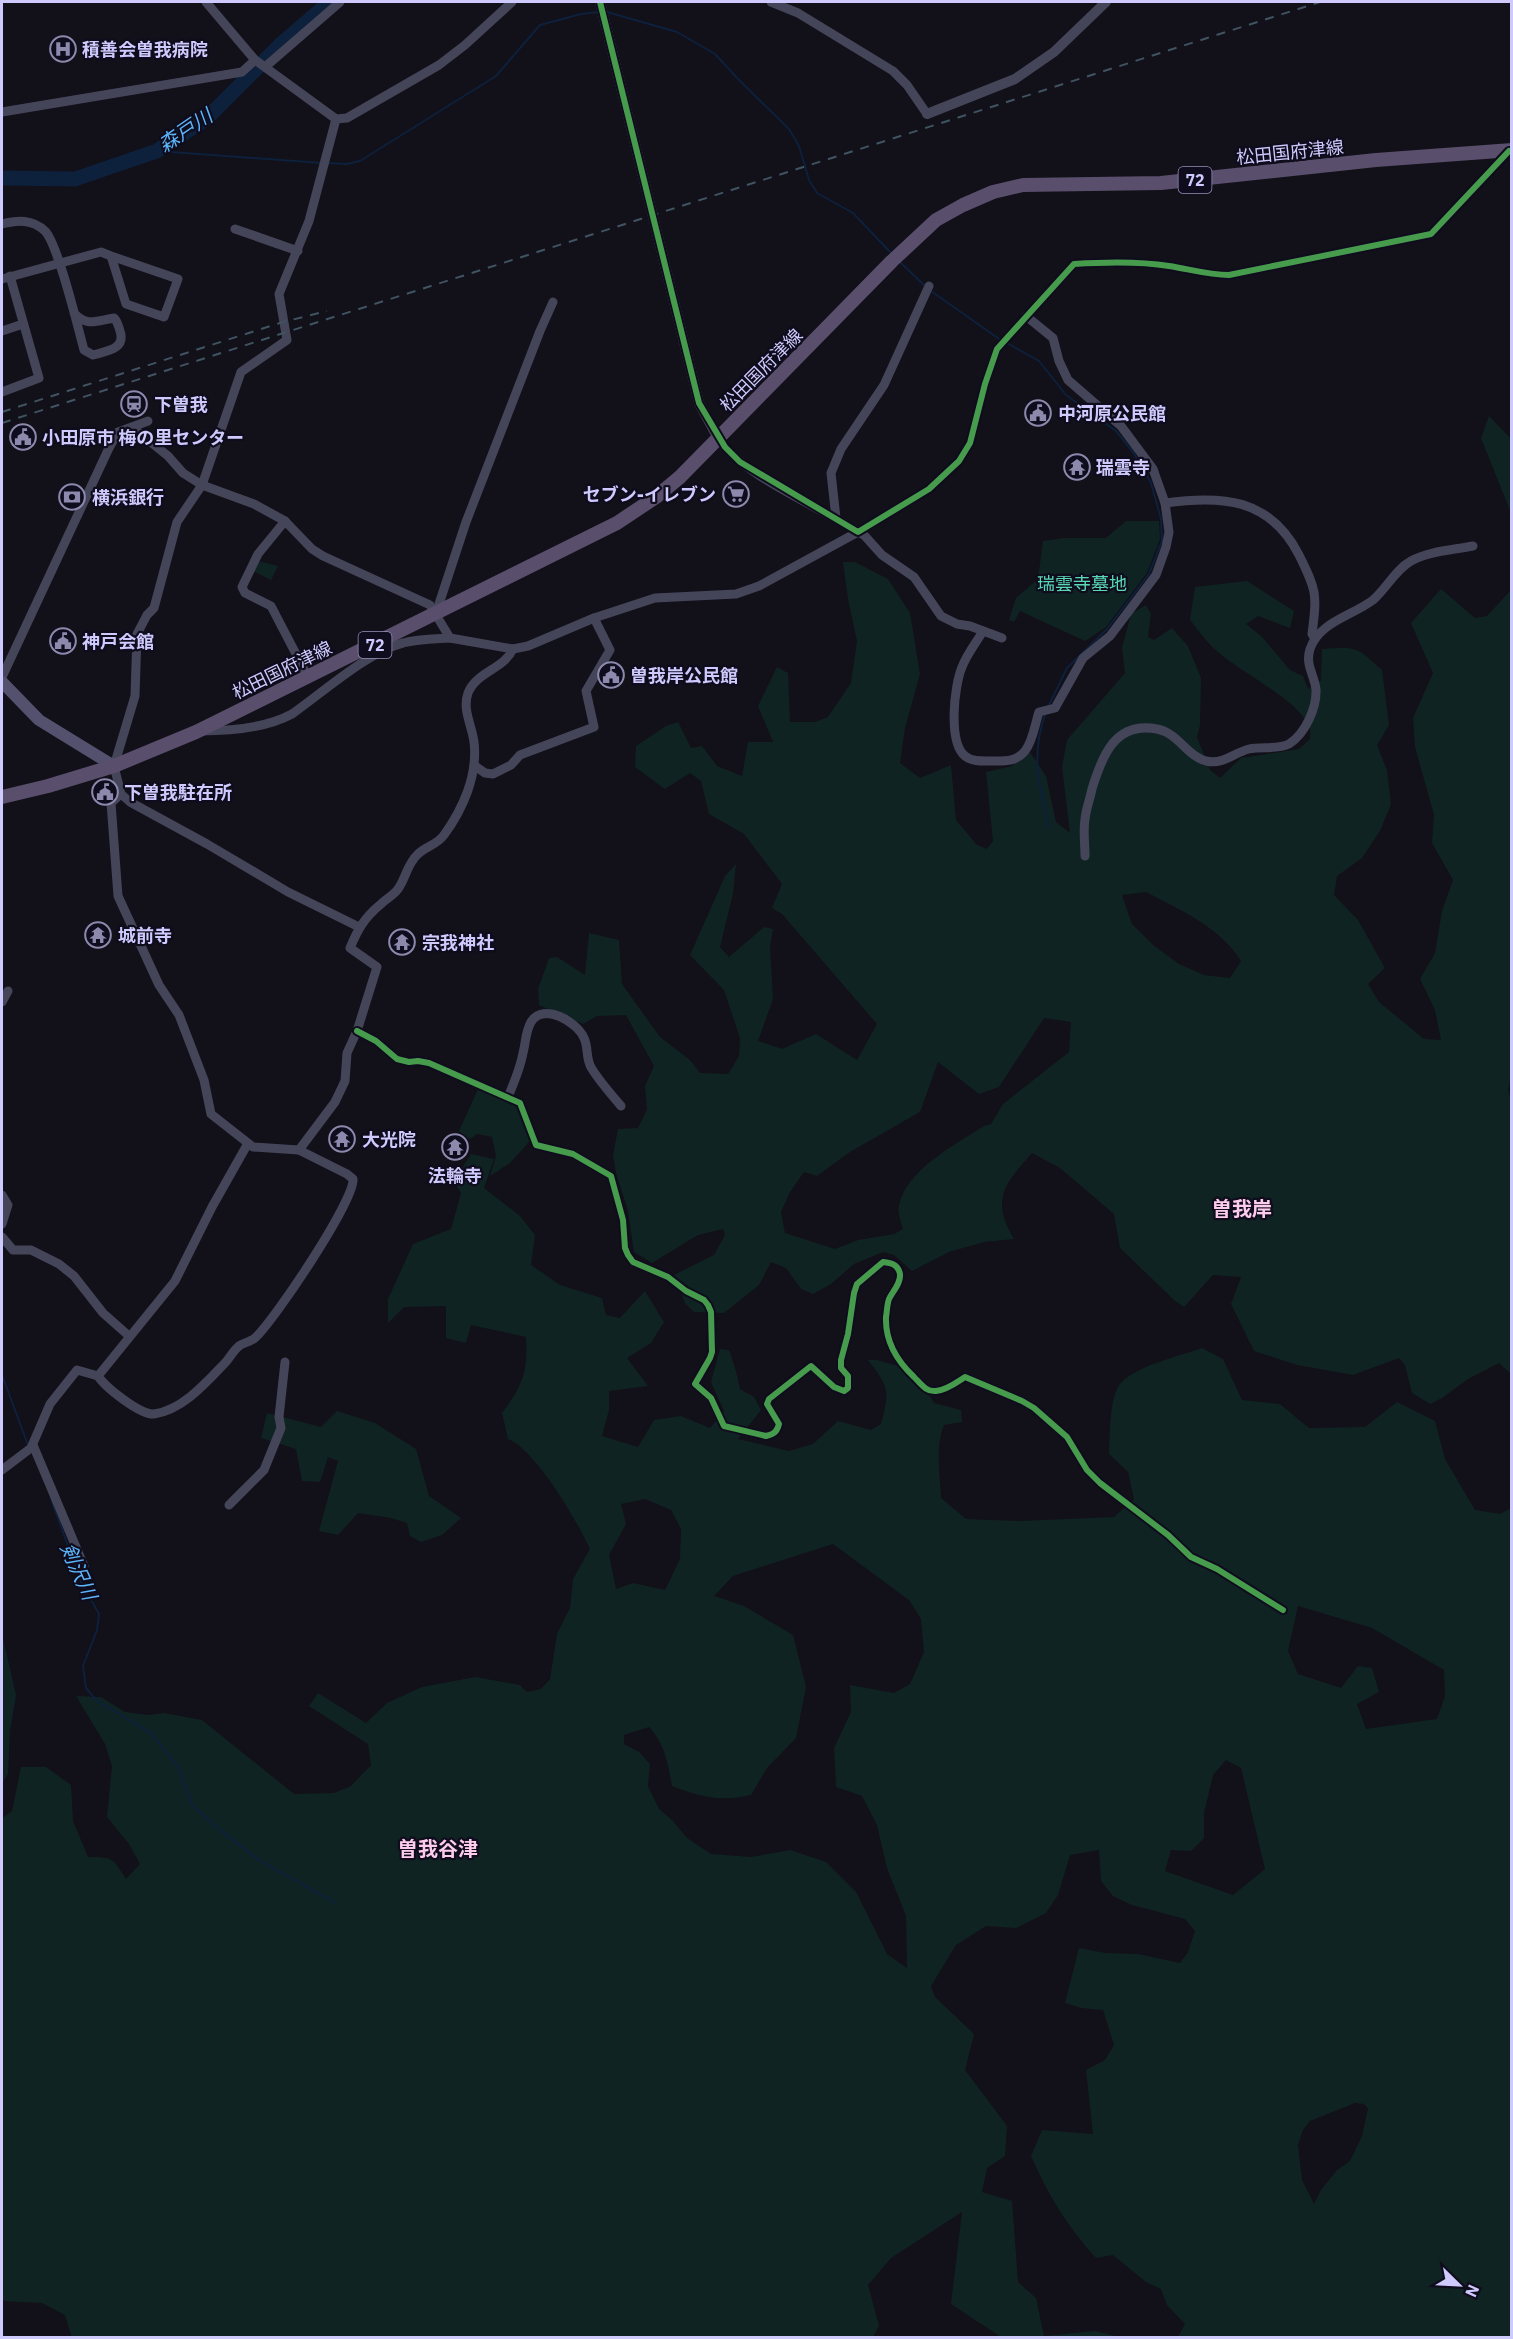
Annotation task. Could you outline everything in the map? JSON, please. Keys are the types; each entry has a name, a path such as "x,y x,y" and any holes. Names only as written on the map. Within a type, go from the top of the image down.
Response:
{"main road":[{"name":"松田国府津線","path":"2,797 114,766 196,732 617,523 656,497 680,477 895,258 936,220 993,192 1023,185 1161,183 1376,160 1510,150"},
{"path":"2,682 39,720 114,766"}],"street":[{"path":"206,2 255,60 336,119 347,118 439,65 465,45 512,2"},
{"path":"265,67 340,2"},
{"path":"771,2 798,13 893,71 907,85 927,114 1015,79 1054,52 1106,2"},
{"path":"601,8 699,403 718,438 740,462 759,475 864,535 882,555 914,577 941,616 957,624 1002,638"},
{"path":"2,112 242,72 255,60"},
{"path":"336,119 309,221 279,294 287,340 241,372 202,484 177,522 154,608 137,634 135,696 114,766 121,795 130,802 288,892 358,927"},
{"path":"196,732 224,731 280,720 292,714 369,658 394,646 424,639 450,638 513,649 655,598 736,594 759,586 858,532 929,489 959,461 969,443 985,384 1002,342 1074,264 1167,265 1217,275 1229,275 1431,234 1510,150"},
{"path":"2,224 25,220 46,232 59,262 84,350 93,355 120,344 123,338 114,318 92,324 80,320 74,313"},
{"path":"235,230 298,251"},
{"path":"2,392 39,378 6,277 101,252 178,279 164,317 126,304 111,256"},
{"path":"836,518 831,474 841,449 884,385 927,288"},
{"path":"435,615 466,522 553,302"},
{"path":"983,631 959,674 954,728 961,751 971,760 1008,762 1025,752 1039,712 1055,708 1083,658 1110,636 1156,575 1169,532 1165,503 1153,469 1121,426 1068,380 1059,362 1053,338 1026,316"},
{"path":"2,331 23,324"},
{"path":"2,677 102,450 118,432 148,421"},
{"path":"132,427 168,456 183,473 202,484 254,504 285,521 312,549 323,556 430,605 450,638"},
{"path":"1165,503 1201,498 1236,503 1256,510 1282,528 1294,546 1314,587 1316,596 1312,634 1315,639"},
{"path":"285,521 258,554 242,587 245,593 271,606 308,677"},
{"path":"1085,856 1086,811 1102,757 1116,739 1133,729 1158,729 1175,736 1197,756 1216,762 1228,760 1248,749 1287,745 1306,727 1315,699 1316,687 1309,669 1308,657 1320,632 1374,598 1403,566 1413,560 1473,546"},
{"path":"475,766 485,773 493,774 511,765 520,755 594,727 586,691 610,650 594,618"},
{"path":"299,1150 335,1102 345,1081 347,1053 357,1032 377,967 350,948 358,927 374,909 398,890 408,866 419,852 434,845 443,837 469,789 475,766 474,743 466,709 469,692 480,678 507,659 513,649"},
{"path":"2,1470 31,1448 50,1404 77,1371 98,1376 103,1385 140,1410 154,1414 190,1397 238,1346 254,1339 286,1300 346,1203 354,1185 353,1179 347,1174 299,1150 248,1145 211,1114 204,1080 179,1015 159,985 118,896 111,803 121,795"},
{"path":"2,1002 8,991"},
{"path":"508,1097 519,1071 525,1036 534,1019 546,1013 563,1019 580,1032 585,1040 587,1061 621,1106"},
{"path":"357,1032 376,1041 397,1059 429,1063 520,1103 526,1113 536,1145 573,1154 611,1176 623,1220 625,1248 633,1263 668,1277 708,1305 711,1312 712,1352 695,1384 711,1398 724,1426 766,1436 773,1435 778,1430 779,1424 768,1408 769,1399 811,1366 834,1387 848,1389 849,1376 842,1368 841,1360 857,1284 883,1262 892,1263 897,1266 900,1275 899,1283 889,1300 886,1318 890,1344 895,1357 924,1388 935,1391 945,1389 966,1377 1034,1408 1067,1437 1087,1470 1100,1483 1168,1535 1191,1557 1217,1569 1283,1610"},
{"path":"98,1376 175,1281 212,1207 248,1145"},
{"path":"2,1195 8,1205 2,1224"},
{"path":"2,1237 13,1250 32,1250 74,1276 103,1313 129,1336"},
{"path":"229,1505 264,1470 281,1428 279,1417 285,1362"},
{"path":"31,1448 61,1520 84,1566"}],"green space":[{"path":"1489,416 1511,439 1511,513 1481,438"},
{"name":"瑞雲寺墓地","path":"1126,521 1159,521 1160,539 1147,573 1106,627 1085,641 1020,611 1014,622 1009,620 1016,598 1038,579 1043,541 1064,538 1106,538"},
{"path":"258,561 278,566 271,580 253,571"},
{"path":"843,562 855,562 888,579 910,613 920,674 905,728 900,763 920,778 951,765 956,820 977,845 987,849 993,841 986,772 1012,766 1030,752 1046,776 1056,822 1070,833 1062,767 1067,740 1125,673 1122,648 1131,614 1146,605 1151,614 1148,637 1154,640 1172,628 1188,646 1201,678 1200,725 1197,737 1210,770 1220,778 1241,758 1299,749 1310,739 1310,729 1303,716 1293,706 1228,660 1203,637 1190,620 1195,587 1247,581 1294,611 1290,628 1258,616 1246,624 1262,637 1290,670 1303,676 1308,689 1321,680 1322,649 1350,648 1361,652 1382,670 1389,725 1377,745 1387,770 1391,804 1380,831 1362,858 1337,876 1334,895 1358,920 1385,968 1368,984 1379,1002 1424,1039 1441,1040 1435,1010 1420,979 1435,953 1442,911 1453,880 1432,843 1434,815 1415,747 1413,718 1433,673 1411,623 1441,589 1475,618 1487,616 1511,590 1512,1069 1508,1090 1512,1104 1511,1374 1499,1363 1468,1379 1430,1404 1412,1393 1405,1365 1399,1358 1353,1375 1297,1365 1254,1351 1231,1304 1241,1277 1213,1275 1184,1307 1120,1248 1114,1214 1060,1168 1032,1153 1008,1183 1002,1202 1003,1213 1014,1239 984,1242 949,1252 912,1271 894,1255 883,1252 854,1264 831,1284 813,1294 801,1289 786,1268 771,1262 759,1285 724,1313 694,1312 685,1303 674,1275 714,1255 725,1235 723,1229 698,1235 652,1263 634,1252 628,1211 613,1155 618,1129 638,1128 647,1110 645,1086 654,1066 626,1015 597,1016 583,1024 539,1005 538,989 549,958 557,957 585,975 589,933 619,940 622,984 660,1037 690,1060 700,1073 728,1074 739,1056 740,1038 724,990 690,955 725,876 736,864 733,894 720,947 729,957 764,927 773,929 770,947 773,999 758,1041 782,1049 816,1034 857,1060 877,1024 782,914 772,908 782,884 744,834 709,814 701,781 690,773 665,789 635,767 636,746 666,726 678,722 691,748 702,746 717,766 742,776 748,742 773,742 758,706 777,667 788,673 790,722 815,722 828,717 851,683 857,641","holes":["1146,892 1198,920 1222,938 1241,961 1230,978 1204,975 1179,964 1153,945 1132,924 1122,895","1044,1018 1071,1022 1069,1052 1003,1104 991,1124 946,1150 922,1169 904,1192 899,1205 903,1229 894,1234 858,1240 835,1249 785,1233 781,1212 790,1192 804,1172 817,1176 850,1152 920,1112 938,1062 979,1094 999,1087"]},
{"path":"478,1089 519,1105 530,1141 510,1163 490,1176 496,1156 492,1137 477,1134 470,1139 459,1131"},
{"path":"471,1154 494,1159 484,1188 520,1216 535,1235 531,1265 560,1285 602,1298 606,1315 620,1318 645,1291 664,1322 651,1343 627,1358 648,1386 609,1391 609,1410 602,1436 638,1447 654,1420 681,1416 710,1428 724,1411 711,1382 720,1349 729,1350 740,1389 754,1397 761,1410 738,1439 789,1451 813,1444 838,1421 871,1430 881,1424 886,1403 886,1389 868,1360 877,1360 915,1371 934,1403 961,1410 962,1422 944,1425 941,1433 939,1470 941,1498 966,1519 1021,1521 1114,1517 1134,1499 1128,1472 1109,1454 1111,1418 1116,1390 1136,1372 1158,1362 1202,1348 1223,1359 1242,1400 1280,1404 1309,1428 1365,1427 1397,1402 1435,1421 1445,1459 1475,1510 1500,1514 1511,1508 1511,2337 1178,2337 1185,2324 1167,2305 1161,2289 1146,2282 1113,2255 1096,2258 1086,2247 1059,2210 1031,2156 1042,2130 1093,2134 1086,2070 1105,2060 1114,2045 1103,2010 1081,2008 1065,2003 1079,1948 1105,1953 1138,1954 1180,1963 1188,1952 1195,1931 1185,1919 1132,1905 1113,1896 1101,1881 1099,1850 1070,1855 1058,1895 1046,1913 1016,1928 986,1926 956,1945 931,1986 935,1997 974,2034 965,2070 1007,2126 1005,2156 987,2168 982,2192 1012,2201 1018,2282 1036,2298 1044,2336 1095,2331 1119,2337 1001,2337 951,2304 962,2212 891,2258 868,2285 879,2326 873,2337 72,2338 65,2315 42,2303 2,2301 2,1818 12,1811 21,1767 46,1767 71,1785 73,1821 88,1857 103,1857 112,1860 126,1879 140,1864 129,1844 107,1817 112,1766 105,1744 76,1696 101,1697 125,1712 149,1715 164,1713 202,1720 294,1794 334,1793 351,1786 371,1765 368,1744 309,1706 318,1693 366,1723 387,1703 422,1687 475,1677 520,1685 527,1692 541,1689 550,1679 557,1634 570,1608 573,1579 590,1549 566,1505 543,1471 519,1446 508,1439 502,1413 523,1378 526,1337 471,1325 466,1343 446,1338 446,1306 404,1307 388,1323 388,1299 413,1244 451,1229 461,1193 454,1181","holes":["645,1499 671,1510 681,1529 680,1559 665,1590 633,1583 616,1589 609,1555 626,1524 621,1504","833,1544 909,1600 921,1619 924,1652 910,1684 894,1693 850,1685 851,1712 834,1748 836,1787 862,1796 877,1825 887,1868 906,1916 907,1968 887,1954 856,1892 826,1862 790,1850 751,1857 711,1854 687,1838 659,1809 648,1786 650,1764 639,1752 624,1744 624,1735 649,1727 662,1747 672,1786 701,1796 730,1798 751,1795 767,1768 796,1738 806,1687 793,1635 744,1606 714,1596 733,1576","1298,1606 1372,1628 1444,1670 1445,1696 1437,1719 1366,1729 1357,1704 1379,1692 1372,1668 1358,1666 1341,1688 1298,1674 1288,1651","1226,1760 1241,1768 1265,1869 1233,1895 1165,1871 1171,1850 1191,1851 1204,1838 1204,1813 1213,1775","1355,2103 1364,2104 1368,2108 1362,2136 1350,2161 1337,2170 1321,2190 1314,2204 1302,2180 1298,2145 1303,2130 1310,2121"]},
{"path":"337,1411 375,1423 416,1449 429,1496 461,1518 442,1535 421,1542 410,1536 407,1523 358,1513 338,1535 319,1531 338,1461 328,1457 320,1482 302,1481 296,1449 261,1438 267,1413 321,1427"},
{"path":"2,1634 16,1695 10,1730 8,1774 2,1783"}],"waterway":[{"name":"森戸川","path":"2,178 75,179 157,151 207,118 280,45 330,2"},
{"path":"327,163 347,164 360,161 496,76 540,25 581,14 599,12"},
{"path":"607,12 677,32 715,54 789,129 799,146 809,180 817,193 853,213 892,254"},
{"path":"157,151 322,163"},
{"path":"900,262 926,287"},
{"path":"931,291 1002,341"},
{"path":"1007,343 1039,361 1066,395 1116,431 1133,452 1151,483 1161,519 1162,541 1149,574 1107,629 1067,668 1048,707"},
{"path":"1046,712 1038,742 1037,756 1039,784 1049,828"},
{"name":"剣沢川","path":"2,1375 28,1445"},
{"name":"剣沢川","path":"51,1499 81,1582 99,1614 97,1630 83,1666 86,1688 97,1701 151,1733 179,1768 192,1805 220,1830 259,1860 336,1903"}],"railway":[{"path":"2,423 1320,2"},
{"path":"2,412 283,322 327,311"}],"cycle path":[{"path":"600,2 699,403 725,447 740,462 858,532 929,489 959,461 970,443 985,384 997,349 1074,264 1145,263 1229,275 1431,234 1509,151"},
{"path":"357,1031 376,1041 397,1059 429,1063 520,1103 536,1145 573,1154 611,1176 623,1220 625,1248 633,1262 668,1277 686,1291 704,1300 708,1305 711,1312 712,1352 695,1384 711,1398 724,1426 766,1436 776,1431 779,1424 767,1404 769,1399 811,1366 834,1387 844,1391 848,1388 848,1376 841,1368 841,1360 857,1284 883,1262 891,1264 898,1268 900,1277 888,1303 886,1326 890,1343 897,1358 924,1387 932,1391 940,1390 952,1386 965,1377 1034,1408 1067,1437 1087,1470 1100,1483 1168,1535 1191,1557 1217,1569 1283,1610"}],"place":[{"name":"積善会曽我病院","path":"63,49"},
{"name":"下曽我","path":"134,404"},
{"name":"中河原公民館","path":"1038,413"},
{"name":"小田原市 梅の里センター","path":"23,437"},
{"name":"瑞雲寺","path":"1077,467"},
{"name":"セブン-イレブン","path":"736,494"},
{"name":"横浜銀行","path":"72,497"},
{"name":"神戸会館","path":"63,641"},
{"name":"曽我岸公民館","path":"611,675"},
{"name":"下曽我駐在所","path":"105,792"},
{"name":"城前寺","path":"98,935"},
{"name":"宗我神社","path":"402,942"},
{"name":"大光院","path":"342,1139"},
{"name":"法輪寺","path":"455,1147"}],"district":[{"name":"曽我岸","path":"1242,1208"},
{"name":"曽我谷津","path":"438,1848"}]}
